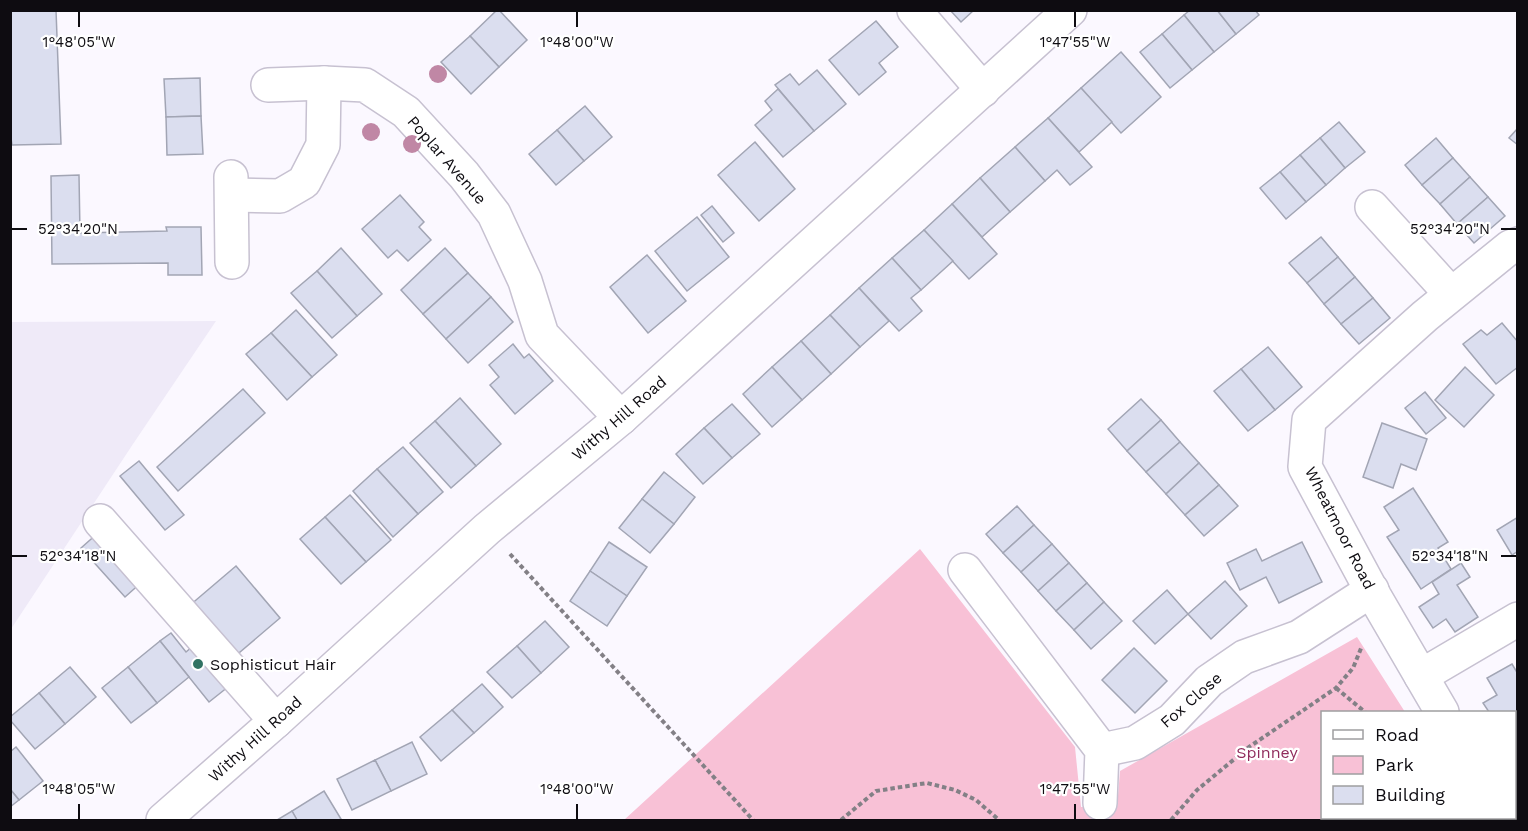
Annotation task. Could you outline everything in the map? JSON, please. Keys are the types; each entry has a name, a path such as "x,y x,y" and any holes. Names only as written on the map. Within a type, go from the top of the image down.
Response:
{"street":[{"path":"914,10 982,90"},
{"name":"Withy Hill Road","path":"164,820 488,529 621,418 1070,10"},
{"path":"232,262 232,186 280,196 304,182 323,145 324,83"},
{"name":"Poplar Avenue","path":"268,85 324,83 365,85 406,112 464,175 494,214 525,281 542,335 621,418"},
{"path":"1372,207 1451,294"},
{"name":"Wheatmoor Road","path":"1441,711 1305,467 1310,420 1451,294 1510,247 1518,244"},
{"path":"100,521 276,721"},
{"path":"965,570 1102,750 1100,803"},
{"name":"Fox Close","path":"1102,750 1135,743 1172,720 1209,681 1244,657 1299,637 1374,593"},
{"path":"1421,676 1518,619"}],"path":[{"path":"488,529 753,820"},
{"path":"1171,820 1197,790 1249,747 1336,688 1353,668 1363,647 1360,622 1365,605 1374,593"},
{"path":"1336,688 1364,711"},
{"path":"841,820 876,791 927,783 955,790 976,800 999,820"}],"shaded area":[{"path":"216,321 133,444 11,629 11,322"}],"green space":[{"name":"Spinney","path":"920,549 1075,747 1081,807 1117,808 1120,771 1357,637 1404,711 1321,711 1321,819 1475,820 624,820"}],"building":[{"path":"10,10 56,10 61,144 12,145"},
{"path":"497,10 527,40 499,67 470,36"},
{"path":"950,10 974,10 961,22"},
{"path":"1190,10 1217,10 1236,34 1214,52 1184,15"},
{"path":"1217,10 1255,10 1259,15 1236,34"},
{"path":"1184,15 1214,52 1192,70 1162,34"},
{"path":"876,21 898,47 879,63 886,72 859,95 829,60"},
{"path":"1162,34 1192,70 1170,88 1140,52"},
{"path":"470,36 499,67 471,94 441,62"},
{"path":"1121,52 1161,97 1121,133 1081,88"},
{"path":"817,70 846,104 814,131 775,85 790,74 799,85"},
{"path":"200,78 201,116 166,117 164,79"},
{"path":"1081,88 1112,122 1079,152 1048,118"},
{"path":"778,89 814,131 783,157 755,125 772,110 765,101"},
{"path":"585,106 612,137 584,161 557,130"},
{"path":"201,116 203,154 167,155 166,117"},
{"path":"1048,118 1092,167 1070,185 1057,170 1045,181 1015,147"},
{"path":"1339,122 1365,152 1345,168 1320,138"},
{"path":"1518,128 1518,145 1509,138"},
{"path":"557,130 584,161 556,185 529,154"},
{"path":"1320,138 1345,168 1326,185 1300,155"},
{"path":"1436,138 1453,158 1422,185 1405,165"},
{"path":"755,142 795,189 759,221 718,175"},
{"path":"1015,147 1045,181 1010,212 980,178"},
{"path":"1300,155 1326,185 1306,202 1280,172"},
{"path":"1453,158 1470,177 1440,204 1422,185"},
{"path":"1280,172 1306,202 1286,219 1260,188"},
{"path":"79,175 80,233 167,231 166,227 201,227 202,275 168,275 168,263 52,264 51,176"},
{"path":"1470,177 1488,197 1457,224 1440,204"},
{"path":"980,178 1010,212 982,237 952,204"},
{"path":"400,195 424,222 419,227 431,240 408,261 397,250 388,258 362,229"},
{"path":"1488,197 1505,216 1474,243 1457,224"},
{"path":"952,204 997,254 969,279 924,230"},
{"path":"712,206 734,233 723,242 701,215"},
{"path":"697,217 729,257 687,291 655,251"},
{"path":"924,230 953,261 921,290 892,258"},
{"path":"1321,237 1338,257 1307,283 1289,263"},
{"path":"341,248 382,294 357,316 317,271"},
{"path":"445,248 468,273 423,314 401,290"},
{"path":"647,255 686,301 648,333 610,287"},
{"path":"1338,257 1355,277 1324,304 1307,283"},
{"path":"892,258 921,290 911,298 922,311 899,331 859,288"},
{"path":"317,271 357,316 332,338 291,293"},
{"path":"468,273 491,297 446,339 423,314"},
{"path":"1355,277 1373,298 1341,324 1324,304"},
{"path":"859,288 889,321 860,347 830,315"},
{"path":"491,297 513,322 468,363 446,339"},
{"path":"1373,298 1390,318 1359,344 1341,324"},
{"path":"296,310 337,355 312,377 271,333"},
{"path":"830,315 860,347 831,374 801,341"},
{"path":"1502,323 1518,342 1518,367 1496,384 1463,344 1481,330 1487,335"},
{"path":"271,333 312,377 287,400 246,354"},
{"path":"801,341 831,374 802,400 772,367"},
{"path":"513,344 524,358 529,354 553,381 515,414 490,385 499,377 489,365"},
{"path":"1268,347 1302,387 1275,410 1241,369"},
{"path":"772,367 802,400 772,427 743,394"},
{"path":"1465,367 1494,395 1464,427 1435,400"},
{"path":"1241,369 1275,410 1248,431 1214,391"},
{"path":"243,389 265,413 178,491 157,467"},
{"path":"1425,392 1446,418 1426,434 1405,408"},
{"path":"460,398 501,444 476,466 435,421"},
{"path":"1141,399 1161,420 1127,451 1108,429"},
{"path":"732,404 760,434 732,458 704,428"},
{"path":"1161,420 1180,442 1146,472 1127,451"},
{"path":"435,421 476,466 451,488 410,443"},
{"path":"1382,423 1427,439 1416,470 1401,464 1393,488 1363,477"},
{"path":"704,428 732,458 703,484 676,454"},
{"path":"1180,442 1199,463 1166,494 1146,472"},
{"path":"403,447 443,492 418,514 377,469"},
{"path":"139,461 184,515 165,530 120,476"},
{"path":"1199,463 1219,485 1185,515 1166,494"},
{"path":"377,469 418,514 393,537 353,491"},
{"path":"664,472 695,497 674,524 642,499"},
{"path":"1219,485 1238,506 1204,536 1185,515"},
{"path":"1413,488 1448,542 1438,548 1451,569 1421,589 1387,537 1399,530 1384,507"},
{"path":"350,495 391,540 366,562 325,517"},
{"path":"642,499 674,524 650,553 619,528"},
{"path":"1017,506 1034,525 1003,553 986,534"},
{"path":"325,517 366,562 341,584 300,539"},
{"path":"1518,517 1518,551 1512,555 1497,530"},
{"path":"1034,525 1052,544 1021,572 1003,553"},
{"path":"99,532 143,581 125,597 81,548"},
{"path":"609,542 647,567 627,596 590,571"},
{"path":"1302,542 1322,582 1279,603 1266,577 1240,590 1227,563 1256,549 1262,561"},
{"path":"1052,544 1069,563 1038,591 1021,572"},
{"path":"1069,563 1087,583 1056,611 1038,591"},
{"path":"1461,563 1470,577 1457,585 1478,617 1455,632 1446,619 1433,628 1419,607 1439,594 1432,582"},
{"path":"236,566 280,618 233,658 189,606"},
{"path":"590,571 627,596 607,626 570,601"},
{"path":"1225,581 1247,606 1211,639 1188,614"},
{"path":"1087,583 1104,602 1074,630 1056,611"},
{"path":"1167,590 1188,614 1155,644 1133,621"},
{"path":"1104,602 1122,621 1091,649 1074,630"},
{"path":"545,621 569,647 541,673 517,646"},
{"name":"Sophisticut Hair","path":"171,633 186,652 199,641 233,683 209,702 160,641"},
{"path":"160,641 189,677 157,703 128,667"},
{"path":"517,646 541,673 512,698 487,672"},
{"path":"1134,648 1167,681 1135,713 1102,680"},
{"path":"1512,664 1518,674 1518,722 1516,711 1488,711 1483,703 1497,695 1487,678"},
{"path":"70,667 96,697 65,724 39,693"},
{"path":"128,667 157,703 131,723 102,688"},
{"path":"482,684 503,707 474,733 452,710"},
{"path":"39,693 65,724 35,749 10,720 10,717"},
{"path":"452,710 474,733 441,761 420,737"},
{"path":"412,742 427,774 391,791 375,760"},
{"path":"16,747 43,781 19,800 10,789 10,752"},
{"path":"375,760 391,791 352,810 337,779"},
{"path":"10,789 19,800 10,807"},
{"path":"324,791 341,819 297,820 292,811"},
{"path":"292,811 297,820 277,820"}],"place":[{"name":"Sophisticut Hair","path":"198,664"}]}
